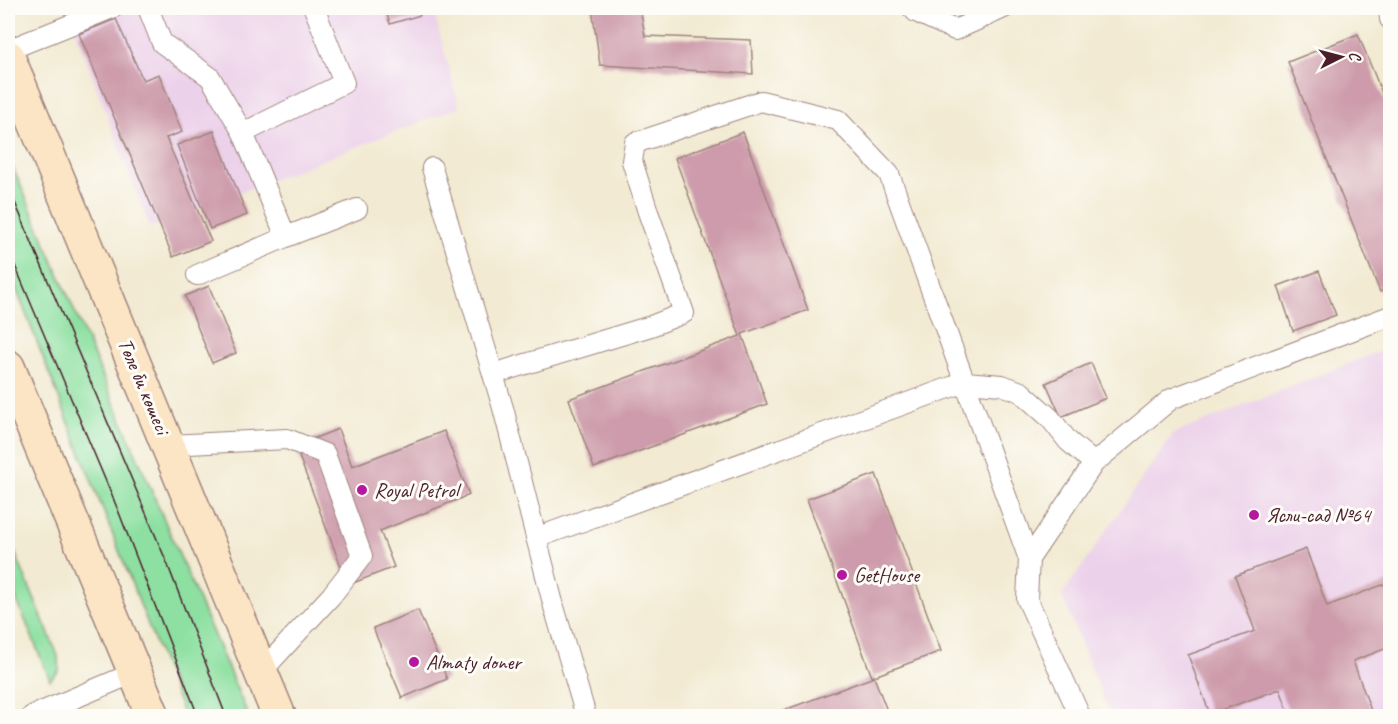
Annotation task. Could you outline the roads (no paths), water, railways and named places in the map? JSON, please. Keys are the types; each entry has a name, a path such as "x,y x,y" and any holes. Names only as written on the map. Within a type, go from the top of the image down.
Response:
{"main road":[{"name":"Төле би көшесі","path":"8,57 279,717"},
{"path":"8,367 153,717"}],"lane":[{"path":"8,50 112,8"},
{"path":"148,8 162,43 210,77 243,133 286,237"},
{"path":"243,133 344,83 314,8"},
{"path":"912,8 955,30 1004,8"},
{"path":"1389,8 1390,19"},
{"path":"493,374 651,326 684,313 632,161 634,143 762,101 838,120 889,174 1029,559 1027,599 1080,717"},
{"path":"432,168 493,374 554,607 586,717"},
{"path":"197,275 357,209"},
{"path":"1029,559 1094,463 1171,399 1390,316"},
{"path":"536,538 964,382 1002,385 1022,392 1050,418 1068,441 1094,463"},
{"path":"169,445 287,439 326,454 362,556 331,596 261,672"},
{"path":"32,717 136,672"}],"tram line":[{"path":"8,186 167,563 226,716"},
{"path":"8,249 118,510 198,716"}],"place":[{"name":"Royal Petrol","path":"362,490"},
{"name":"Ясли-сад №64","path":"1254,515"},
{"name":"GetHouse","path":"842,575"},
{"name":"Almaty doner","path":"414,662"}]}
